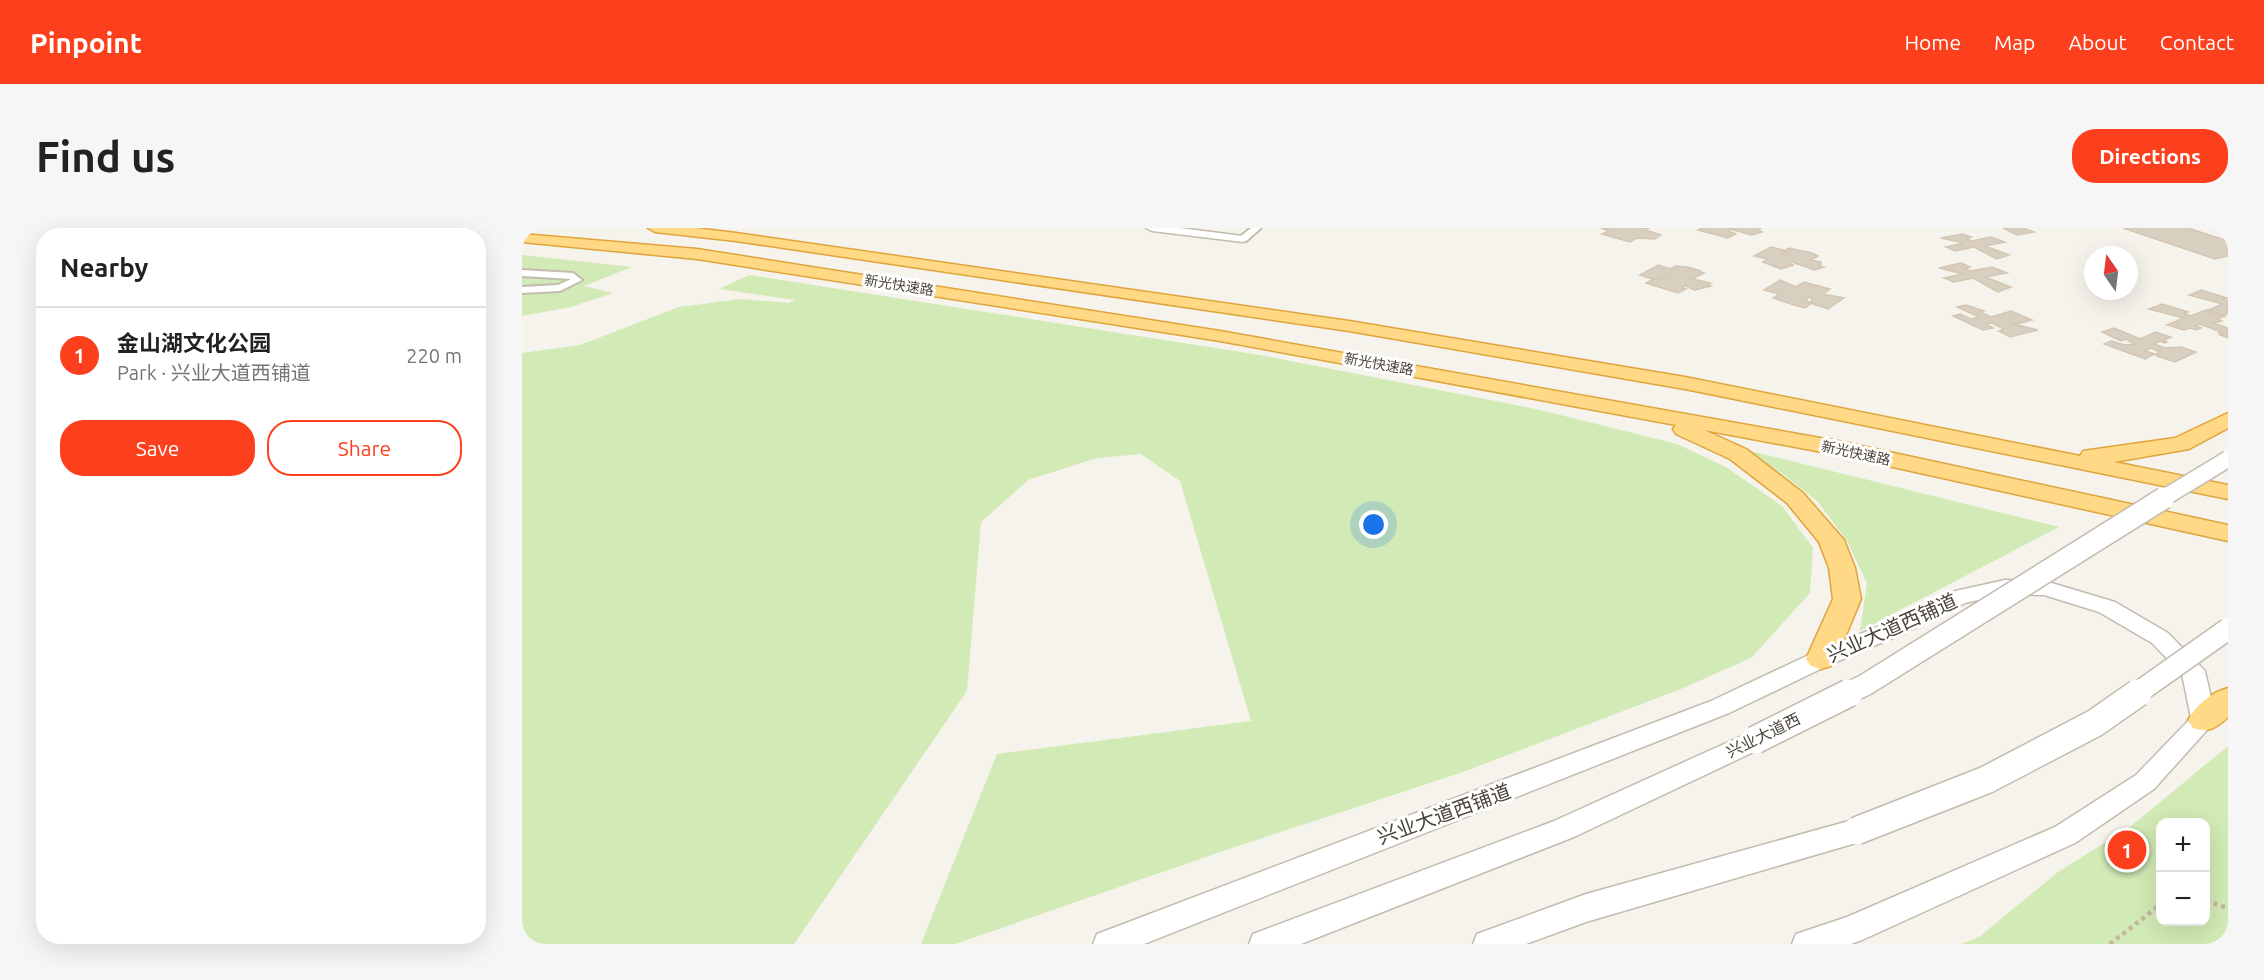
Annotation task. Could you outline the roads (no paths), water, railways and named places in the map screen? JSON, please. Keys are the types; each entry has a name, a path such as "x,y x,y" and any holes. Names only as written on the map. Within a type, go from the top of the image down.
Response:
{"highway":[{"name":"新光快速路","path":"655,228 736,237 1349,326 1685,383 2228,492"},
{"name":"新光快速路","path":"522,237 697,254 1220,336 1843,449 2228,533"},
{"path":"1647,412 1738,454 1795,498 1831,540 1842,568 1847,599 1821,659"},
{"path":"2045,456 2110,456 2181,444 2228,419"},
{"path":"2204,720 2228,699"}],"street":[{"path":"1152,228 1243,239 1257,228"},
{"path":"522,273 573,276 577,280 560,288 522,290"},
{"name":"兴业大道西","path":"1264,944 1564,829 1755,740 1865,685 2083,547 2228,459"},
{"name":"兴业大道西铺道","path":"1108,944 1720,707 1821,659 1901,626 1959,597 2005,587 2045,588 2107,607 2160,638 2193,671 2204,720"},
{"path":"1488,944 1587,908 1857,831 1986,780 2095,723 2228,629"},
{"path":"1807,944 1851,930 2065,835 2145,782 2204,720"}],"place":[{"name":"金山湖文化公园","path":"2127,850"}]}
